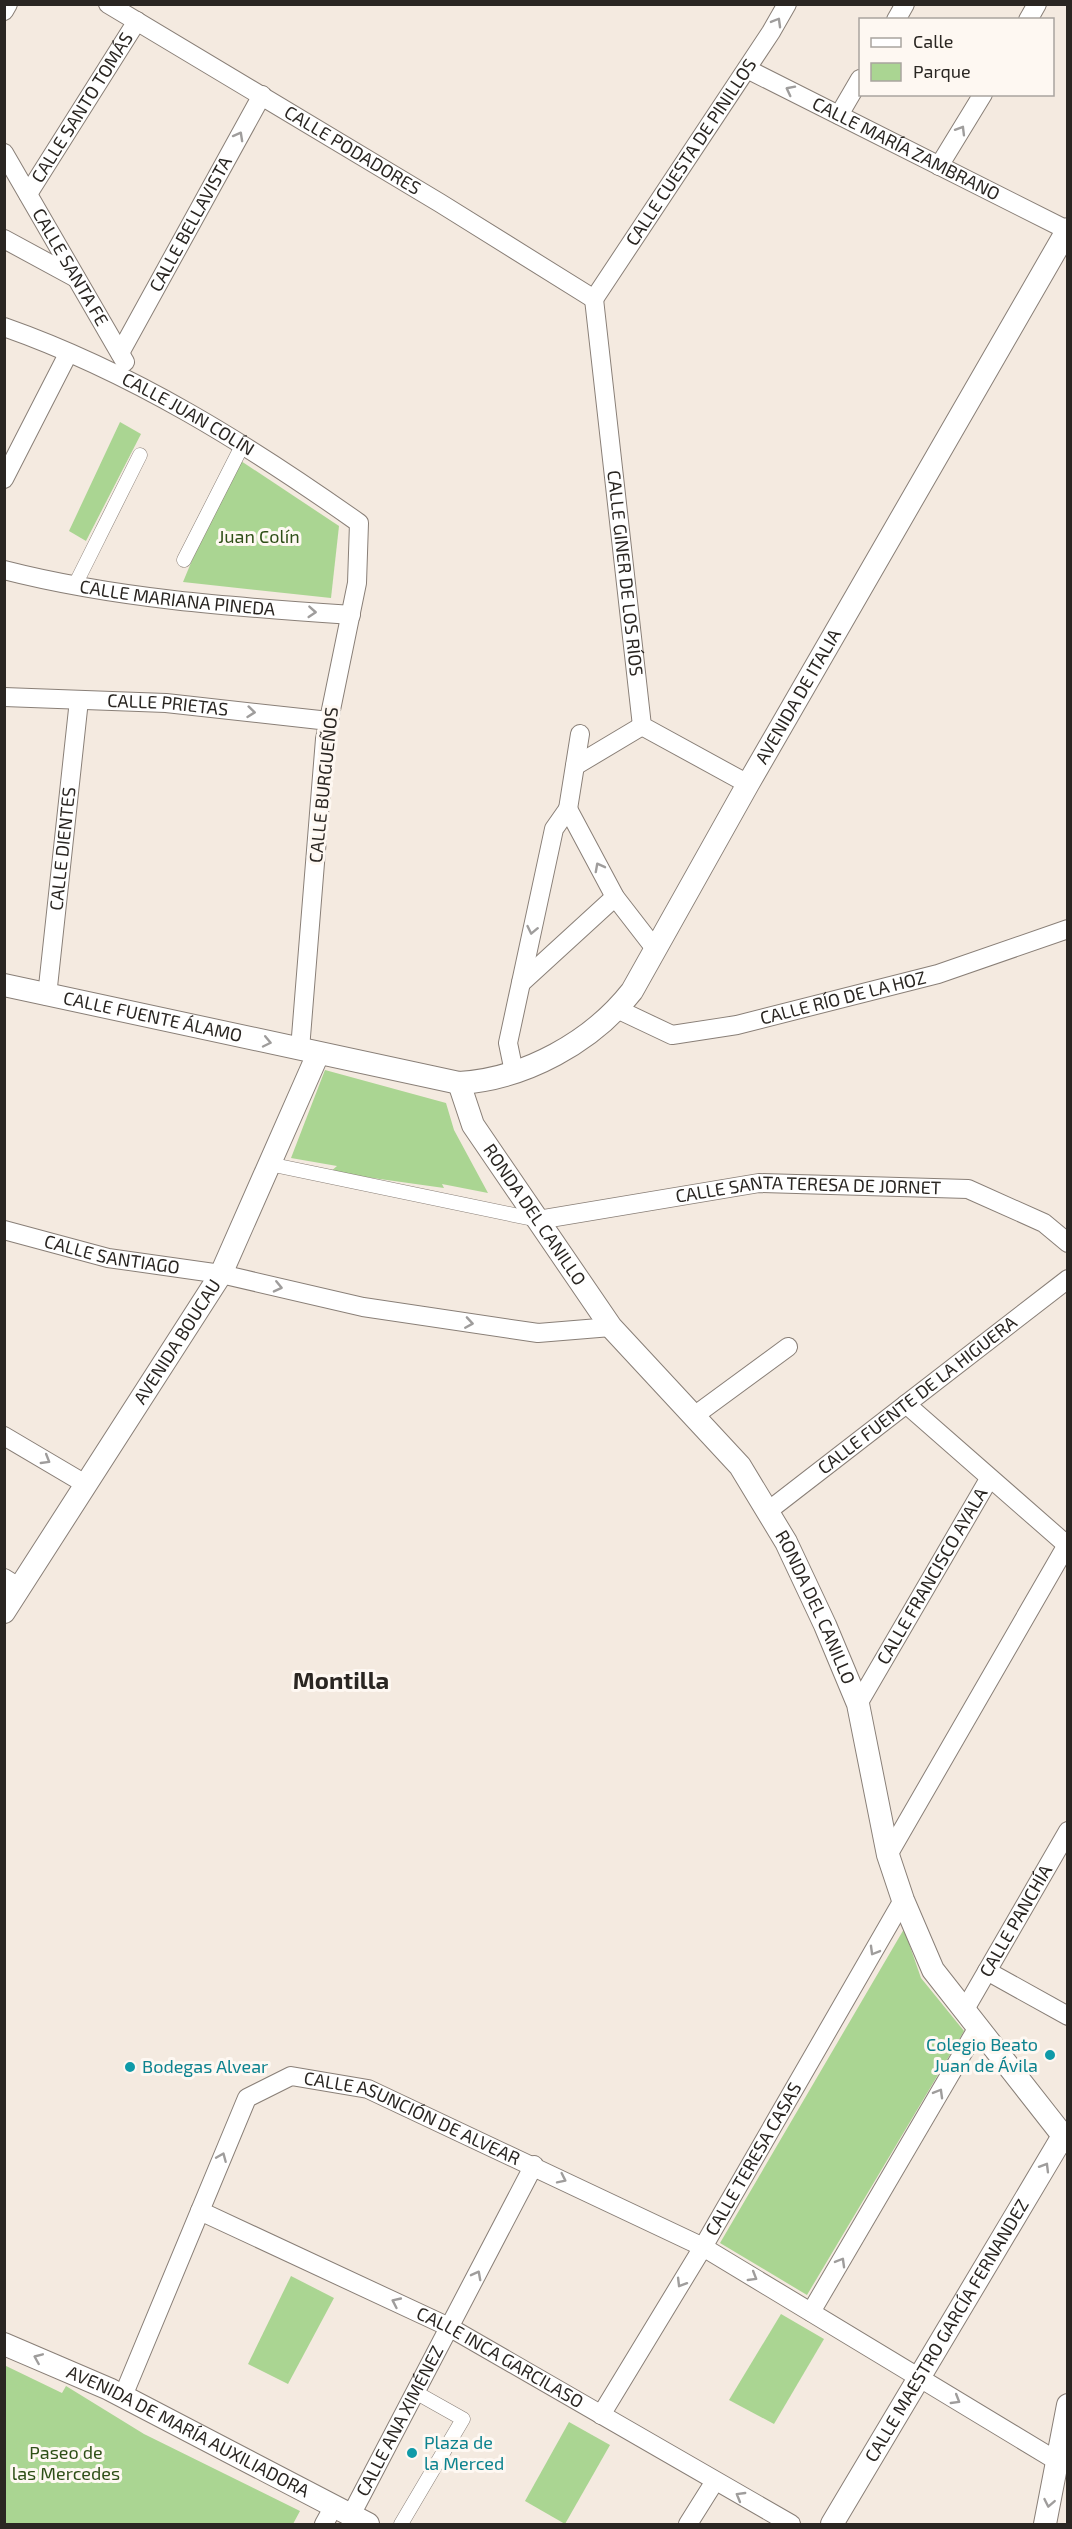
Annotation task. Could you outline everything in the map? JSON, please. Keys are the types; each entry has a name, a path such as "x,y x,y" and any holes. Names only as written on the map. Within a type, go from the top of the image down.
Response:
{"street":[{"path":"4,11 8,4"},
{"name":"CALLE PODADORES","path":"108,4 262,95 594,299"},
{"name":"CALLE CUESTA DE PINILLOS","path":"594,299 747,69 787,4"},
{"path":"897,18 904,4"},
{"path":"1029,18 1038,4"},
{"name":"CALLE SANTO TOMÁS","path":"28,195 137,21"},
{"name":"CALLE MARÍA ZAMBRANO","path":"747,69 1067,230"},
{"path":"839,115 859,82"},
{"name":"CALLE BELLAVISTA","path":"120,353 262,95"},
{"path":"939,166 982,96"},
{"name":"CALLE SANTA FE","path":"4,153 136,383"},
{"name":"AVENIDA DE ITALIA","path":"309,1052 459,1083 479,1082 514,1072 558,1053 595,1030 617,1009 632,991 656,950 748,784 1067,230"},
{"path":"4,239 78,279"},
{"name":"CALLE GINER DE LOS RÍOS","path":"594,299 642,726"},
{"name":"CALLE JUAN COLÍN","path":"4,327 136,383 286,471 359,523"},
{"path":"4,479 68,354"},
{"path":"184,560 242,446"},
{"path":"75,585 140,455"},
{"name":"CALLE BURGUEÑOS","path":"309,1052 325,739 357,583 359,523"},
{"name":"CALLE MARIANA PINEDA","path":"4,570 51,582 214,606 351,615"},
{"name":"CALLE PRIETAS","path":"4,697 166,703 329,721"},
{"name":"CALLE DIENTES","path":"47,996 79,700"},
{"path":"575,766 642,726 748,784"},
{"path":"514,1072 508,1043 554,830 568,809 580,734"},
{"path":"568,809 615,897 656,950"},
{"path":"521,983 615,897"},
{"name":"CALLE RÍO DE LA HOZ","path":"617,1009 672,1035 737,1025 938,974 1068,929"},
{"name":"CALLE FUENTE ÁLAMO","path":"4,985 309,1052"},
{"name":"AVENIDA BOUCAU","path":"4,1612 12,1583 87,1485 221,1274 269,1164 309,1052"},
{"name":"RONDA DEL CANILLO","path":"459,1083 473,1125 610,1327 740,1466 786,1542 858,1704 888,1854 903,1900 933,1970 1066,2136"},
{"path":"269,1164 538,1220"},
{"name":"CALLE SANTA TERESA DE JORNET","path":"538,1220 759,1183 968,1189 1044,1223 1068,1243"},
{"name":"CALLE SANTIAGO","path":"4,1230 108,1258 221,1274 363,1307 538,1333 610,1327"},
{"name":"CALLE FUENTE DE LA HIGUERA","path":"768,1511 1068,1279"},
{"path":"694,1416 788,1347"},
{"path":"888,1854 1067,1545 906,1404"},
{"path":"4,1436 87,1485"},
{"name":"CALLE FRANCISCO AYALA","path":"858,1704 989,1479"},
{"name":"CALLE PANCHÍA","path":"811,2312 971,2019 987,1971 1068,1831"},
{"name":"CALLE TERESA CASAS","path":"601,2415 703,2247 903,1900"},
{"path":"987,1971 1068,2016"},
{"name":"CALLE ASUNCIÓN DE ALVEAR","path":"123,2396 247,2098 291,2076 368,2089 534,2165 703,2247 1057,2461"},
{"name":"CALLE MAESTRO GARCÍA FERNANDEZ","path":"832,2524 1066,2136"},
{"name":"CALLE ANA XIMÉNEZ","path":"344,2518 416,2392 534,2165"},
{"name":"CALLE INCA GARCILASO","path":"200,2211 449,2327 791,2524"},
{"name":"AVENIDA DE MARÍA AUXILIADORA","path":"4,2344 123,2396 344,2518"},
{"path":"401,2524 463,2419 416,2392"},
{"path":"1045,2524 1068,2405"},
{"path":"688,2524 715,2481"}],"green space":[{"path":"120,422 141,434 86,541 69,531"},
{"name":"Juan Colín","path":"235,457 339,526 331,598 183,582"},
{"path":"325,1070 446,1103 454,1130 488,1193 442,1184 444,1188 330,1172 337,1166 291,1158"},
{"path":"904,1929 921,1978 964,2031 807,2295 720,2243"},
{"path":"291,2276 334,2298 288,2384 248,2364"},
{"path":"781,2314 824,2339 774,2424 729,2400"},
{"name":"Paseo de las Mercedes","path":"4,2365 62,2393 66,2386 144,2434 300,2511 293,2524 5,2524"},
{"path":"569,2422 610,2445 565,2524 525,2501"}],"place":[{"name":"Colegio Beato Juan de Ávila","path":"1050,2055"},
{"name":"Bodegas Alvear","path":"130,2067"},
{"name":"Plaza de la Merced","path":"412,2453"}],"district":[{"name":"Montilla","path":"341,1681"}]}
